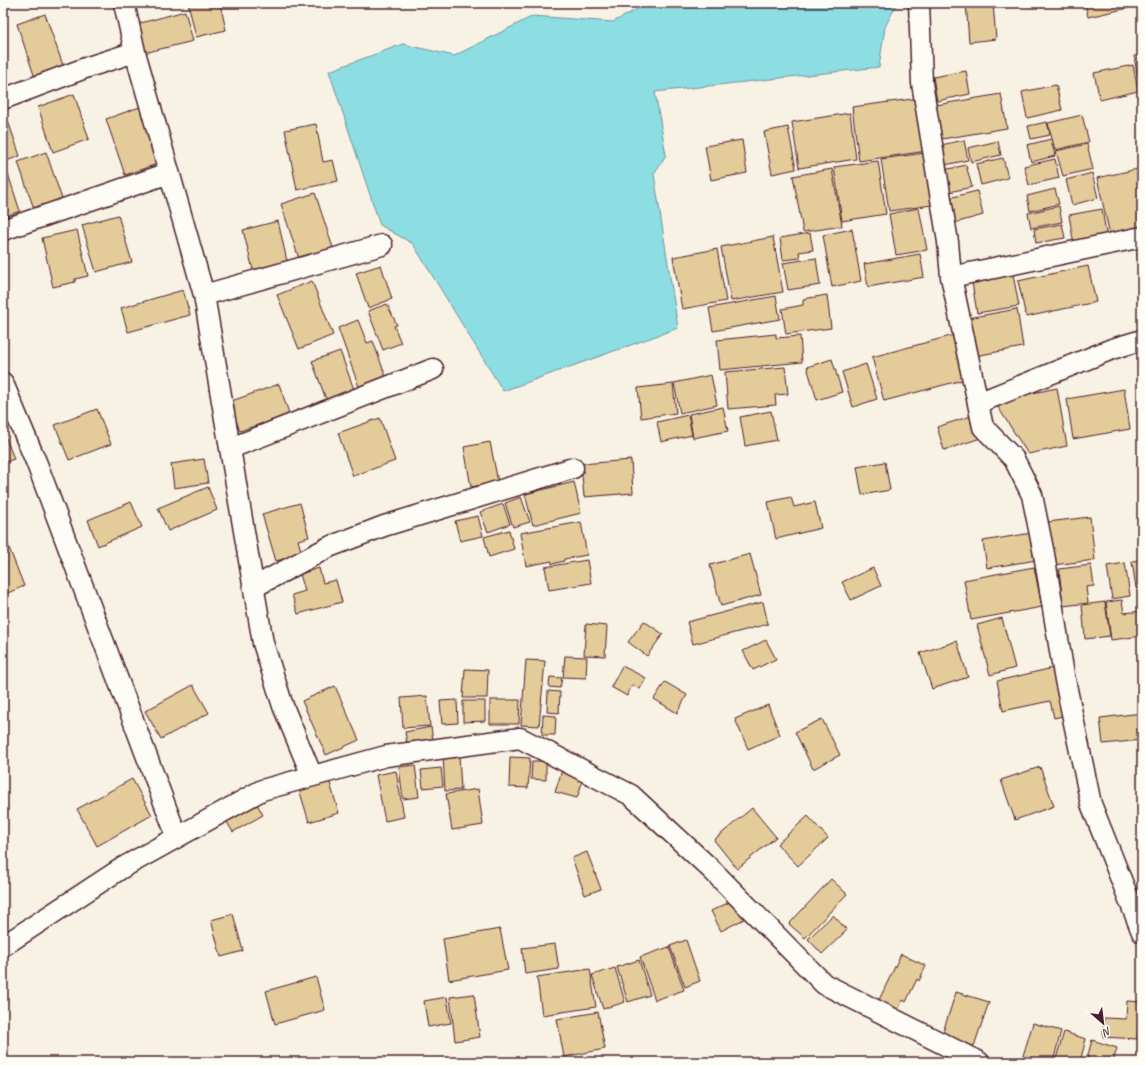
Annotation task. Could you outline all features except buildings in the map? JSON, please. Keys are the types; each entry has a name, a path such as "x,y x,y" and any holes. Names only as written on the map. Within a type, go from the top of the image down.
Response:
{"street":[{"path":"124,3 135,52 204,296 263,643 283,706 312,776"},
{"path":"919,3 922,82 948,242 951,277 983,428 1014,459 1032,495 1044,554 1064,675 1091,804 1142,932"},
{"path":"3,99 88,67 135,52"},
{"path":"3,230 169,174"},
{"path":"951,277 1142,237"},
{"path":"204,296 382,245"},
{"path":"978,403 1112,349 1142,340"},
{"path":"230,448 433,369"},
{"path":"3,383 37,464 176,837"},
{"path":"254,587 329,547 384,526 573,468"},
{"path":"3,946 122,868 262,790 386,756 520,738 631,795 713,871 824,984 979,1062"}],"water":[{"path":"642,3 897,3 885,27 879,67 655,92 666,155 654,174 678,328 503,391 413,244 380,225 329,71 403,44 454,56 533,16 613,22 636,10"}]}
